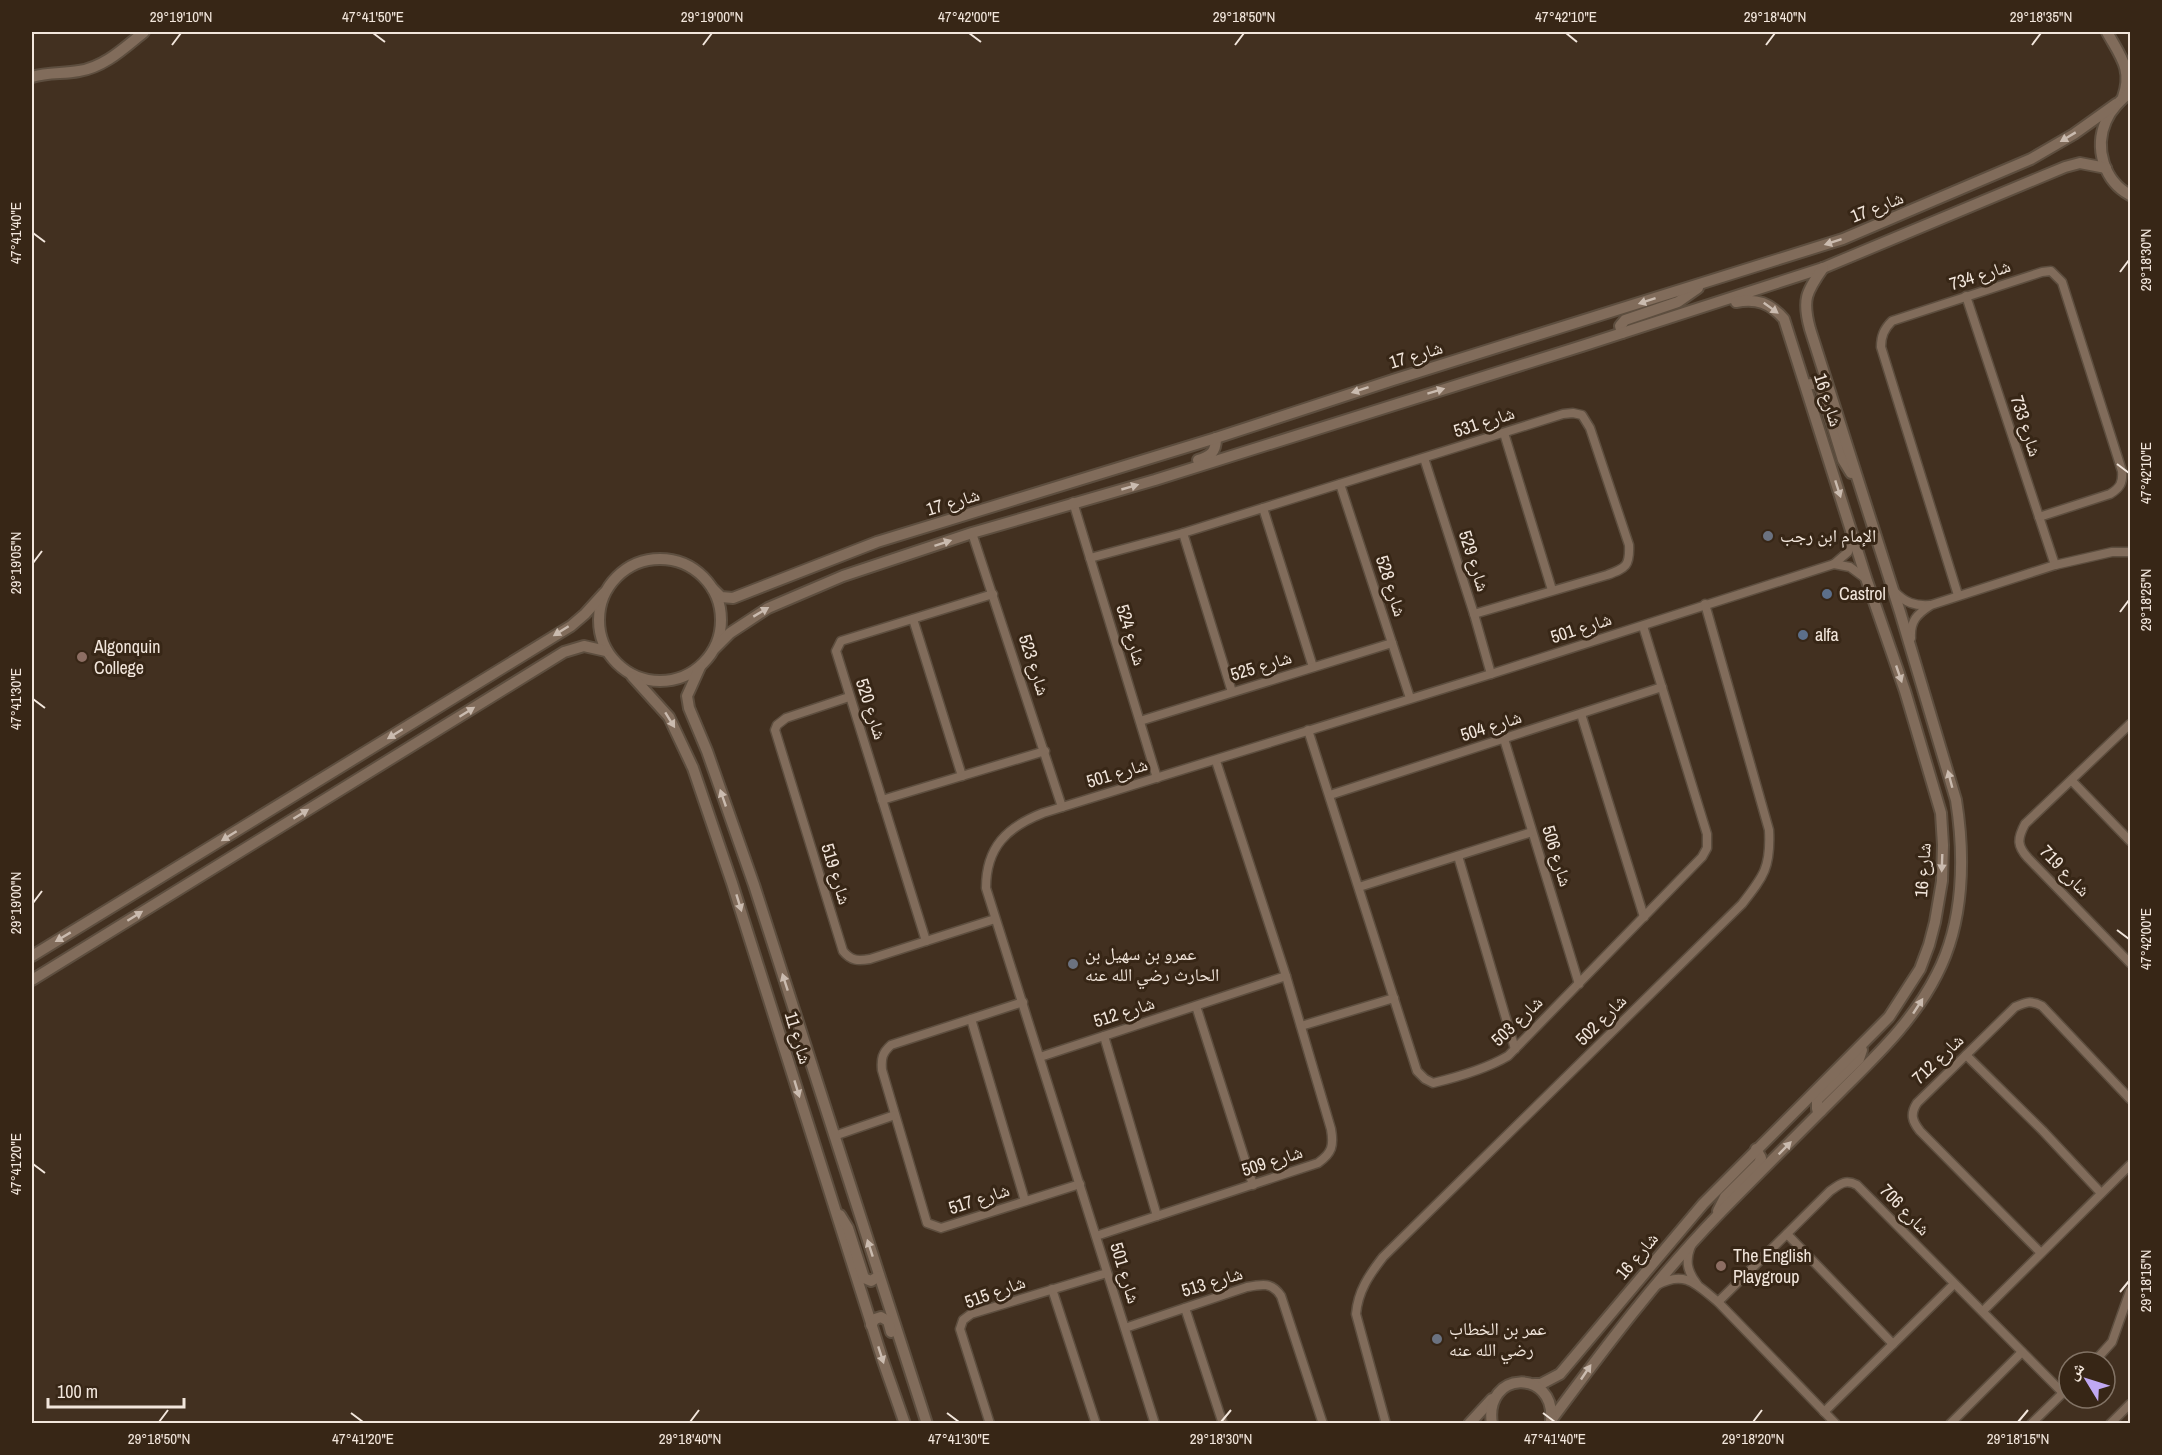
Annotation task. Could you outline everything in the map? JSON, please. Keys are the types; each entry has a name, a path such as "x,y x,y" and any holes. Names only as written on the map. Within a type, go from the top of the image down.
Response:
{"street":[{"path":"32,77 46,73 77,72 91,68 115,55 144,32"},
{"path":"2107,32 2128,73 2128,84 2123,99 2106,120 2101,139 2102,159 2110,177 2130,195"},
{"name":"شارع 17","path":"713,589 721,597 734,598 877,542 1216,438 1843,239 2031,159 2074,134 2123,99"},
{"name":"شارع 17","path":"715,648 744,622 768,608 800,592 843,576 1073,502 1155,480 1823,268 2065,167 2080,163 2106,168"},
{"name":"شارع 16","path":"1551,1421 1592,1362 1716,1217 1905,1026 1938,974 1954,926 1961,872 1960,830 1956,800 1911,647 1805,309 1808,292 1823,268"},
{"name":"شارع 734","path":"1958,595 1881,347 1884,329 1892,321 2042,272 2051,272 2062,282 2122,471 2123,482 2118,490 2110,495 2039,517"},
{"path":"1622,333 1620,326 1625,320 1678,302 1708,281"},
{"name":"شارع 733","path":"1966,297 2055,565"},
{"name":"شارع 16","path":"1469,1424 1505,1386 1519,1382 1541,1384 1560,1374 1703,1204 1889,1017 1923,962 1935,922 1942,881 1941,813 1905,691 1867,580 1784,319 1762,302 1749,300 1695,309"},
{"path":"1806,385 1814,383 1822,391 1843,460 1859,486"},
{"name":"شارع 531","path":"1090,558 1183,533 1563,414 1582,415 1590,428 1629,545 1630,556 1627,565 1620,570 1474,614"},
{"path":"1504,433 1552,590"},
{"path":"1155,480 1160,473 1206,457 1216,449 1216,438"},
{"name":"شارع 529","path":"1424,458 1491,674"},
{"name":"شارع 528","path":"1340,484 1410,698"},
{"name":"شارع 524","path":"1073,502 1157,778"},
{"path":"1263,507 1313,667"},
{"path":"1183,533 1232,692"},
{"path":"1834,564 1848,552 1852,533"},
{"name":"شارع 523","path":"972,534 1062,807"},
{"path":"1911,647 1911,624 1916,615 1931,605 2055,565 2112,552 2130,552"},
{"path":"32,956 571,626 604,593 615,577 631,566 648,560 667,559 686,564 701,574 713,589 720,608 721,628 715,648 700,667 685,677 668,682 650,681 632,676 617,665 606,651 600,637 599,607 604,593"},
{"path":"1834,564 1856,570 1867,580"},
{"name":"شارع 501","path":"1155,1424 986,888 986,871 999,841 1024,820 1062,807 1216,761 1834,564"},
{"path":"1893,591 1911,604 1931,605"},
{"name":"شارع 520","path":"926,940 849,697 837,656 837,645 841,641 993,594"},
{"name":"شارع 502","path":"1386,1424 1356,1314 1357,1301 1369,1274 1383,1257 1742,904 1766,871 1769,858 1769,830 1705,604"},
{"path":"913,619 962,776"},
{"name":"شارع 503","path":"1308,730 1417,1071 1433,1083 1495,1064 1515,1049 1579,984 1702,857 1707,848 1707,834 1643,626"},
{"name":"شارع 525","path":"1140,721 1392,644"},
{"path":"32,980 564,652 584,646 606,651"},
{"name":"شارع 11","path":"700,667 687,696 688,708 706,751 754,885 927,1424"},
{"name":"شارع 11","path":"632,676 669,717 693,768 905,1424"},
{"name":"شارع 504","path":"1330,795 1662,687"},
{"name":"شارع 519","path":"849,697 786,718 777,725 775,730 843,951 848,958 857,961 870,959 995,919"},
{"path":"1581,714 1644,917"},
{"name":"شارع 719","path":"2129,959 2019,848 2019,836 2025,824 2130,724"},
{"name":"شارع 506","path":"1503,739 1579,984"},
{"path":"882,800 1045,751"},
{"name":"شارع 509","path":"1096,1236 1318,1163 1329,1155 1333,1148 1331,1129 1286,976 1216,761"},
{"path":"2072,781 2130,841"},
{"path":"1359,887 1532,832"},
{"path":"1458,856 1515,1049"},
{"name":"شارع 512","path":"1040,1057 1286,976"},
{"path":"1301,1026 1394,998"},
{"name":"شارع 517","path":"1023,1002 891,1045 884,1051 881,1060 882,1070 927,1223 941,1228 1080,1184"},
{"name":"شارع 712","path":"2041,1253 1913,1123 1912,1111 1917,1103 2015,1007 2026,1002 2035,1002 2042,1006 2130,1099"},
{"path":"1196,1006 1253,1185"},
{"path":"971,1019 1025,1201"},
{"path":"1104,1036 1157,1216"},
{"path":"1821,1111 1817,1109 1817,1100 1859,1059 1864,1044"},
{"path":"1966,1055 2043,1131 2101,1193"},
{"path":"834,1136 895,1115"},
{"path":"1716,1217 1725,1197 1759,1163 1761,1158 1756,1149"},
{"path":"1983,1311 2130,1165"},
{"name":"شارع 706","path":"1718,1302 1830,1191 1841,1182 1850,1182 1857,1185 2022,1352 2057,1382"},
{"path":"833,1205 848,1228 864,1278 871,1281 879,1276"},
{"path":"1787,1234 1893,1344"},
{"path":"1692,1244 1686,1257 1687,1266 1699,1287"},
{"name":"شارع 515","path":"990,1424 960,1329 963,1320 971,1314 1107,1273"},
{"path":"1657,1285 1670,1278 1679,1278 1699,1287 1718,1302 1836,1424"},
{"name":"شارع 513","path":"1125,1328 1247,1287 1264,1284 1276,1288 1281,1296 1323,1424"},
{"path":"1824,1412 1954,1284"},
{"path":"1052,1289 1096,1424"},
{"path":"2105,1350 2118,1330 2130,1291"},
{"path":"1185,1308 1223,1424"},
{"path":"871,1324 875,1319 881,1317 888,1321 903,1368 918,1395"},
{"path":"1950,1424 2022,1352"},
{"path":"1533,1384 1545,1393 1551,1405 1551,1421"},
{"path":"1492,1424 1489,1411 1494,1396"},
{"path":"2034,1423 2057,1399"},
{"path":"2110,1424 2130,1404"}],"place":[{"name":"الإمام ابن رجب","path":"1768,536"},
{"name":"Castrol","path":"1827,594"},
{"name":"alfa","path":"1803,635"},
{"name":"Algonquin College","path":"82,657"},
{"name":"عمرو بن سهيل بن الحارث رضي الله عنه","path":"1073,964"},
{"name":"The English Playgroup","path":"1721,1266"},
{"name":"عمر بن الخطاب رضي الله عنه","path":"1437,1339"}]}
